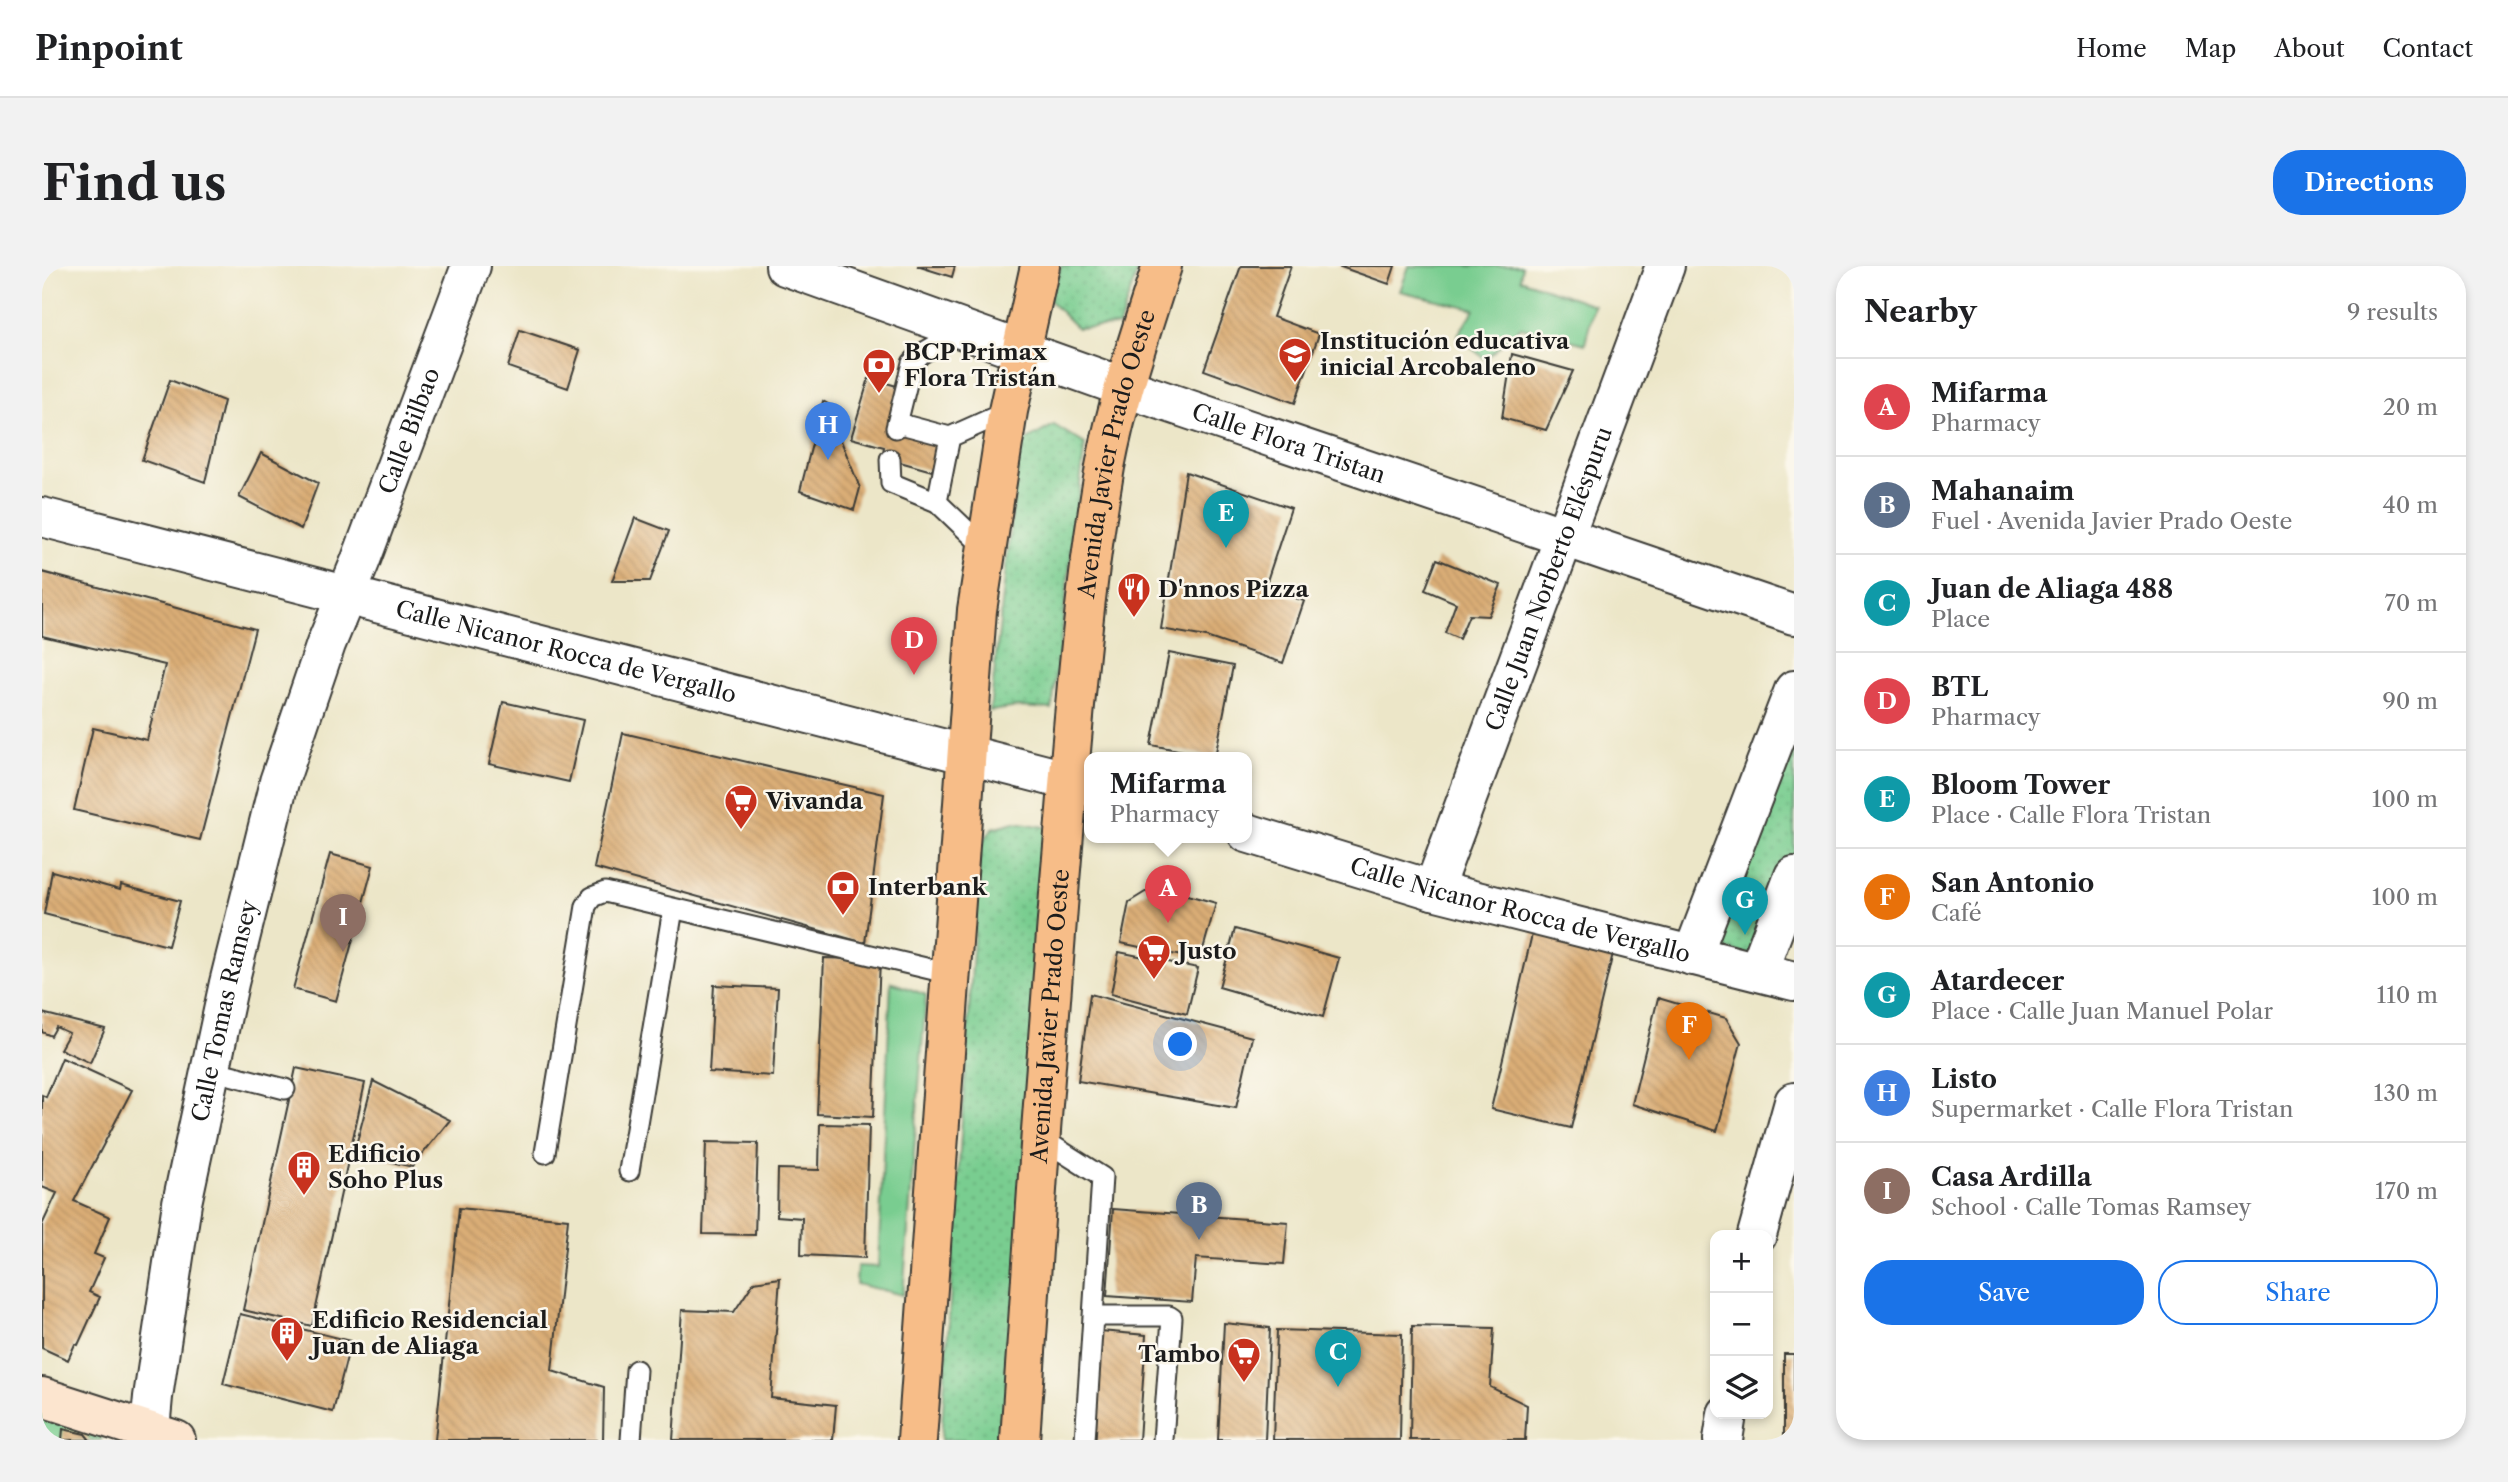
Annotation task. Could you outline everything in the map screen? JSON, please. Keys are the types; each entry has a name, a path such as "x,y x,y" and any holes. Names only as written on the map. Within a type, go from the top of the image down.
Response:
{"main road":[{"path":"917,1440 976,610 1008,411 1040,266"},
{"name":"Avenida Javier Prado Oeste","path":"1020,1440 1039,1137 1079,783 1072,723 1088,583 1105,466 1123,387 1162,266"},
{"path":"42,1397 158,1437"}],"street":[{"name":"Calle Bilbao","path":"346,595 471,266"},
{"name":"Calle Flora Tristan","path":"785,266 1123,387 1794,615"},
{"name":"Calle Juan Norberto Eléspuru","path":"1433,890 1665,266"},
{"name":"Calle Nicanor Rocca de Vergallo","path":"42,517 1079,783"},
{"name":"Calle Tomas Ramsey","path":"158,1437 152,1397 182,1203 229,983 279,782 326,644 346,595"},
{"path":"1692,956 1794,690"},
{"name":"Calle Nicanor Rocca de Vergallo","path":"1252,836 1433,890 1776,976"},
{"path":"1776,976 1794,876"},
{"path":"1758,1230 1794,1102"},
{"path":"1723,1440 1726,1419"}],"lane":[{"path":"962,330 921,354 912,363 896,426 950,437 1008,411"},
{"path":"937,502 950,437"},
{"path":"890,459 891,483 937,502 986,549"},
{"path":"545,1153 586,906 592,897 605,892 951,974"},
{"path":"629,1171 673,909"},
{"path":"211,1070 285,1089"},
{"path":"1039,1137 1102,1177 1085,1440"},
{"path":"1093,1316 1172,1318 1163,1440"},
{"path":"631,1440 636,1370"}],"green space":[{"path":"1061,266 1139,266 1119,326 1077,328 1049,300"},
{"path":"1409,266 1522,266 1520,279 1594,305 1585,344 1521,327 1485,359 1457,336 1475,309 1400,291"},
{"path":"1054,425 1085,444 1052,709 1018,707 990,711 1020,444"},
{"path":"1794,690 1794,876 1764,957 1696,944"},
{"path":"1015,822 1045,827 1064,840 1021,1440 941,1440 980,845 993,828"},
{"path":"891,982 926,995 903,1295 856,1284 857,1266 878,1267"},
{"path":"42,1408 105,1426 101,1440 42,1440"}],"building":[{"path":"917,266 955,266 952,277"},
{"path":"1241,266 1291,266 1273,317 1319,334 1295,403 1204,370"},
{"path":"1338,266 1395,266 1389,284"},
{"path":"520,330 580,350 568,388 508,367"},
{"path":"1512,354 1573,371 1546,430 1502,418"},
{"path":"869,378 900,387 889,426 940,442 932,471 882,457 884,447 851,438"},
{"path":"170,380 224,401 205,482 142,460"},
{"path":"823,401 840,411 838,433 860,488 854,510 800,491"},
{"path":"261,453 318,483 301,529 239,497"},
{"path":"1186,472 1291,508 1265,587 1304,601 1283,663 1206,637 1161,629"},
{"path":"635,518 669,531 650,581 612,581"},
{"path":"1437,559 1501,585 1488,616 1469,615 1459,639 1445,633 1456,603 1425,590"},
{"path":"42,572 255,629 200,840 74,810 93,728 147,740 165,665 42,636"},
{"path":"1169,653 1233,666 1216,752 1188,752 1151,745"},
{"path":"503,702 583,720 569,782 489,764"},
{"name":"Vivanda","path":"623,733 884,794 865,943 594,868"},
{"path":"330,854 373,866 336,1001 293,989"},
{"path":"52,871 120,890 121,885 180,901 168,946 44,914"},
{"path":"1155,886 1216,903 1200,960 1121,943 1129,902"},
{"path":"1235,929 1339,958 1323,1017 1219,987"},
{"path":"1533,930 1614,949 1571,1128 1491,1109"},
{"name":"Justo","path":"1119,952 1198,968 1187,1014 1111,994"},
{"path":"824,958 880,960 873,1117 817,1114"},
{"path":"714,985 778,988 773,1076 709,1072"},
{"path":"1090,994 1252,1037 1236,1108 1078,1081"},
{"path":"1658,998 1726,1018 1741,1043 1717,1131 1632,1104"},
{"path":"42,1013 105,1029 90,1063 60,1049 69,1033 56,1027 51,1036 42,1032"},
{"path":"62,1058 132,1090 74,1201 110,1217 94,1254 104,1258 89,1292 100,1297 78,1345 75,1344 68,1360 42,1348 42,1225 57,1193 42,1187 42,1095 46,1097"},
{"name":"Edificio Soho Plus","path":"296,1068 365,1083 312,1326 243,1310"},
{"path":"373,1081 450,1120 412,1167 354,1153"},
{"path":"820,1124 869,1125 865,1258 801,1255 802,1218 777,1216 778,1169 819,1170"},
{"path":"706,1142 758,1143 755,1235 703,1234"},
{"path":"459,1208 568,1219 552,1371 604,1387 603,1440 435,1440"},
{"path":"1113,1209 1288,1222 1284,1264 1196,1258 1192,1302 1107,1296"},
{"path":"780,1278 771,1398 836,1405 833,1440 673,1440 682,1310 734,1312 754,1282"},
{"name":"Edificio Residencial Juan de Aliaga","path":"240,1314 351,1341 333,1412 223,1384"},
{"name":"Tambo","path":"1224,1323 1270,1328 1265,1440 1218,1440"},
{"path":"1412,1326 1494,1328 1490,1387 1527,1405 1525,1440 1410,1440"},
{"path":"1277,1330 1402,1334 1400,1440 1273,1440"},
{"path":"1100,1331 1146,1335 1139,1440 1093,1440"},
{"path":"1784,1354 1794,1354 1794,1440 1784,1440"},
{"path":"63,1429 85,1434 90,1440 62,1440"}],"place":[{"name":"Institución educativa inicial Arcobaleno","path":"1295,384"},
{"name":"BCP Primax Flora Tristán","path":"879,395"},
{"name":"Listo","path":"828,460"},
{"name":"Bloom Tower","path":"1226,548"},
{"name":"D'nnos Pizza","path":"1134,619"},
{"name":"BTL","path":"914,675"},
{"name":"Vivanda","path":"741,831"},
{"name":"Interbank","path":"843,917"},
{"name":"Mifarma","path":"1168,923"},
{"name":"Atardecer","path":"1745,935"},
{"name":"Casa Ardilla","path":"343,952"},
{"name":"Justo","path":"1154,981"},
{"name":"San Antonio","path":"1689,1060"},
{"name":"Edificio Soho Plus","path":"304,1197"},
{"name":"Mahanaim","path":"1199,1240"},
{"name":"Edificio Residencial Juan de Aliaga","path":"287,1363"},
{"name":"Tambo","path":"1244,1384"},
{"name":"Juan de Aliaga 488","path":"1338,1387"}]}
